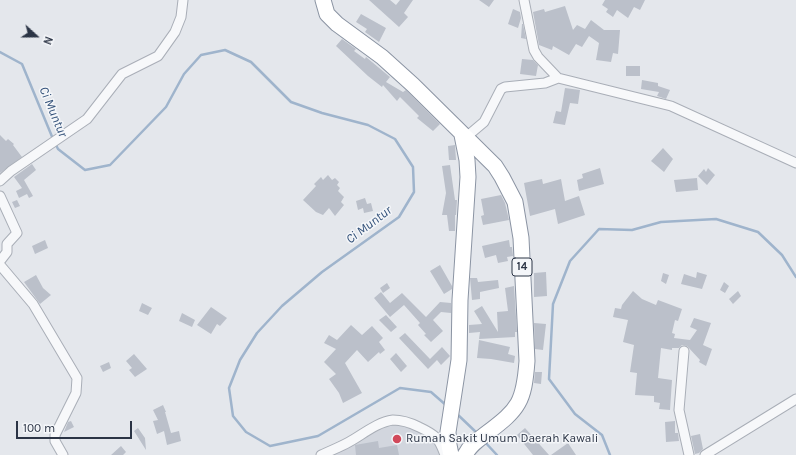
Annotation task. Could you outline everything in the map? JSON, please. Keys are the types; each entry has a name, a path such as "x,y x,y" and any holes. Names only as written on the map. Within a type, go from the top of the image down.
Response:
{"highway":[{"name":"14","path":"323,0 327,14 336,24 382,57 429,100 495,166 515,202 521,238 526,361 525,380 517,406 510,415 474,442 465,455"},
{"path":"451,455 448,445 448,432 459,360 460,300 468,177 464,136"}],"street":[{"path":"0,181 11,171 71,130 91,114 122,74 129,69 153,60 163,51 175,32 181,17 183,0"},
{"path":"524,0 534,50 538,57 558,78 671,106 796,163"},
{"path":"464,136 484,122 501,89 505,87 545,83 558,78"},
{"path":"0,196 17,234 7,244 7,252 0,261"},
{"path":"0,266 33,304 77,378 76,393 55,436 57,446 63,455"},
{"path":"684,351 679,410 689,455"},
{"path":"705,455 796,398"},
{"path":"321,455 348,443 382,423 392,420 408,422 433,433 440,441 445,455"}],"shaded area":[{"name":"Rumah Sakit Umum Daerah Kawali","path":"390,424 402,424 426,433 437,444 440,455 330,455"}],"building":[{"path":"369,0 390,0 396,5 400,0 413,0 404,13 408,17 399,27"},
{"path":"479,0 494,0 489,7"},
{"path":"605,0 645,0 640,10 634,7 628,18 617,10 613,17 606,12 608,9 602,5"},
{"path":"565,6 573,30 577,25 585,29 591,20 604,30 620,30 618,54 613,53 611,62 596,60 599,43 589,36 582,47 576,44 569,55 553,46 552,50 539,45 533,12 544,9 545,12"},
{"path":"513,9 520,12 521,18 518,28 508,24"},
{"path":"361,14 386,28 379,42 365,32 367,29 356,22"},
{"path":"523,24 526,39 521,38"},
{"path":"342,39 356,49 354,51 365,59 366,57 390,77 386,82 403,92 406,90 440,124 433,131 417,118 419,116 400,97 397,101 383,85 382,87 368,76 336,46"},
{"path":"522,59 533,60 538,65 536,76 520,74"},
{"path":"626,66 640,66 640,76 626,76"},
{"path":"642,80 658,83 658,86 670,90 666,99 657,96 659,92 641,89"},
{"path":"565,88 580,90 578,104 570,103 565,125 553,123 556,111 561,112"},
{"path":"0,135 6,141 8,139 14,144 13,145 22,157 0,173"},
{"path":"455,145 456,160 449,160 448,146"},
{"path":"663,148 673,159 664,172 651,161"},
{"path":"32,164 36,170 24,180 33,196 29,198 27,194 19,198 16,191 22,188 14,177"},
{"path":"450,165 455,200 457,200 455,231 449,231 447,215 442,215 446,193 442,166"},
{"path":"600,168 604,184 579,191 577,180 583,178 582,174"},
{"path":"708,168 715,175 707,185 698,176 704,169 706,172"},
{"path":"328,175 332,180 335,178 339,182 337,185 340,188 338,191 344,197 341,202 344,205 335,216 329,208 323,215 316,212 303,200 316,186 314,184 321,177 323,180"},
{"path":"697,178 698,190 676,192 674,180"},
{"path":"542,179 543,184 561,179 565,201 579,196 585,215 558,224 555,209 530,216 524,183"},
{"path":"501,195 505,203 509,220 483,225 481,216 484,215 481,199"},
{"path":"365,198 367,204 371,203 373,211 364,213 363,208 358,210 356,201"},
{"path":"17,200 20,206 15,208 12,202"},
{"path":"45,240 48,248 35,254 32,246"},
{"path":"509,240 510,247 512,247 513,256 507,257 508,261 498,263 496,255 485,258 482,246"},
{"path":"440,265 452,286 452,289 444,294 430,271"},
{"path":"546,272 547,296 534,297 534,273"},
{"path":"697,272 707,275 702,289 681,284 684,274 696,278"},
{"path":"663,273 669,275 666,284 661,281"},
{"path":"36,275 43,288 51,295 40,304 24,282"},
{"path":"470,278 477,278 478,282 498,280 499,288 480,292 480,299 472,300"},
{"path":"724,282 729,286 725,293 720,290"},
{"path":"387,283 390,288 383,293 380,288"},
{"path":"514,286 517,332 515,332 515,337 479,339 480,332 469,333 469,325 482,324 474,311 482,306 498,332 497,312 508,311 505,288"},
{"path":"633,291 642,299 656,305 658,300 682,309 678,321 675,320 672,333 675,334 674,338 690,340 697,330 690,327 694,318 711,323 703,345 712,349 706,366 699,362 700,360 687,346 682,345 679,348 672,348 672,350 661,348 658,378 672,380 670,410 659,409 660,403 654,402 654,396 635,395 637,373 630,372 634,345 623,342 628,320 613,317 615,308 621,309 622,305"},
{"path":"738,291 741,296 733,304 729,299"},
{"path":"381,292 390,303 402,293 426,317 440,302 451,303 451,313 441,312 433,320 443,331 431,342 424,335 426,334 418,325 420,323 404,305 390,317 374,298"},
{"path":"142,303 152,308 148,315 139,311"},
{"path":"211,307 227,318 220,326 217,324 211,334 197,325"},
{"path":"182,313 195,320 192,327 179,321"},
{"path":"386,315 397,327 391,332 379,320"},
{"path":"534,323 546,324 543,350 535,349"},
{"path":"351,325 362,335 372,326 383,338 379,342 385,350 380,354 379,352 368,362 357,350 345,363 362,393 343,403 339,393 329,379 336,374 324,362 336,349 324,343 329,335 337,340"},
{"path":"405,333 430,359 442,347 450,356 441,365 437,360 428,369 399,338"},
{"path":"479,340 510,347 508,354 515,356 514,363 477,358"},
{"path":"396,353 407,366 401,372 390,359"},
{"path":"134,354 147,369 135,377 129,370 132,368 126,361"},
{"path":"109,362 111,368 103,372 100,366"},
{"path":"535,372 542,372 541,384 534,383"},
{"path":"163,405 171,433 179,431 181,441 167,445 164,431 157,434 153,421 158,420 153,410"},
{"path":"71,421 74,427 64,432 68,422"},
{"path":"675,421 675,433 678,433 679,441 666,442 665,422"},
{"path":"138,428 145,438 146,450 134,431"},
{"path":"525,428 549,455 533,455 517,435"},
{"path":"700,434 703,449 699,453 695,454 691,436"},
{"path":"378,441 379,448 397,445 399,455 356,455 355,445"},
{"path":"568,443 576,455 551,455"},
{"path":"121,446 126,452 123,455 111,455"}],"waterway":[{"name":"Ci Muntur","path":"55,143 58,149 85,170 110,165 166,107 184,74 201,55 225,50 251,62 291,102 322,113 368,125 395,139 413,167 414,192 399,217 322,272 282,306 257,333 240,360 229,388 233,416 246,432 270,446 318,436 400,388 431,392 447,406"},
{"name":"Ci Muntur","path":"0,52 22,64 53,139"},
{"name":"Ci Muntur","path":"610,455 602,435 575,414 549,379 553,304 570,261 599,229 632,230 661,222 716,219 758,232 782,255 796,277"},
{"name":"Ci Muntur","path":"456,413 478,434"},
{"name":"Ci Muntur","path":"484,441 497,455"}],"place":[{"name":"Rumah Sakit Umum Daerah Kawali","path":"397,439"}]}
